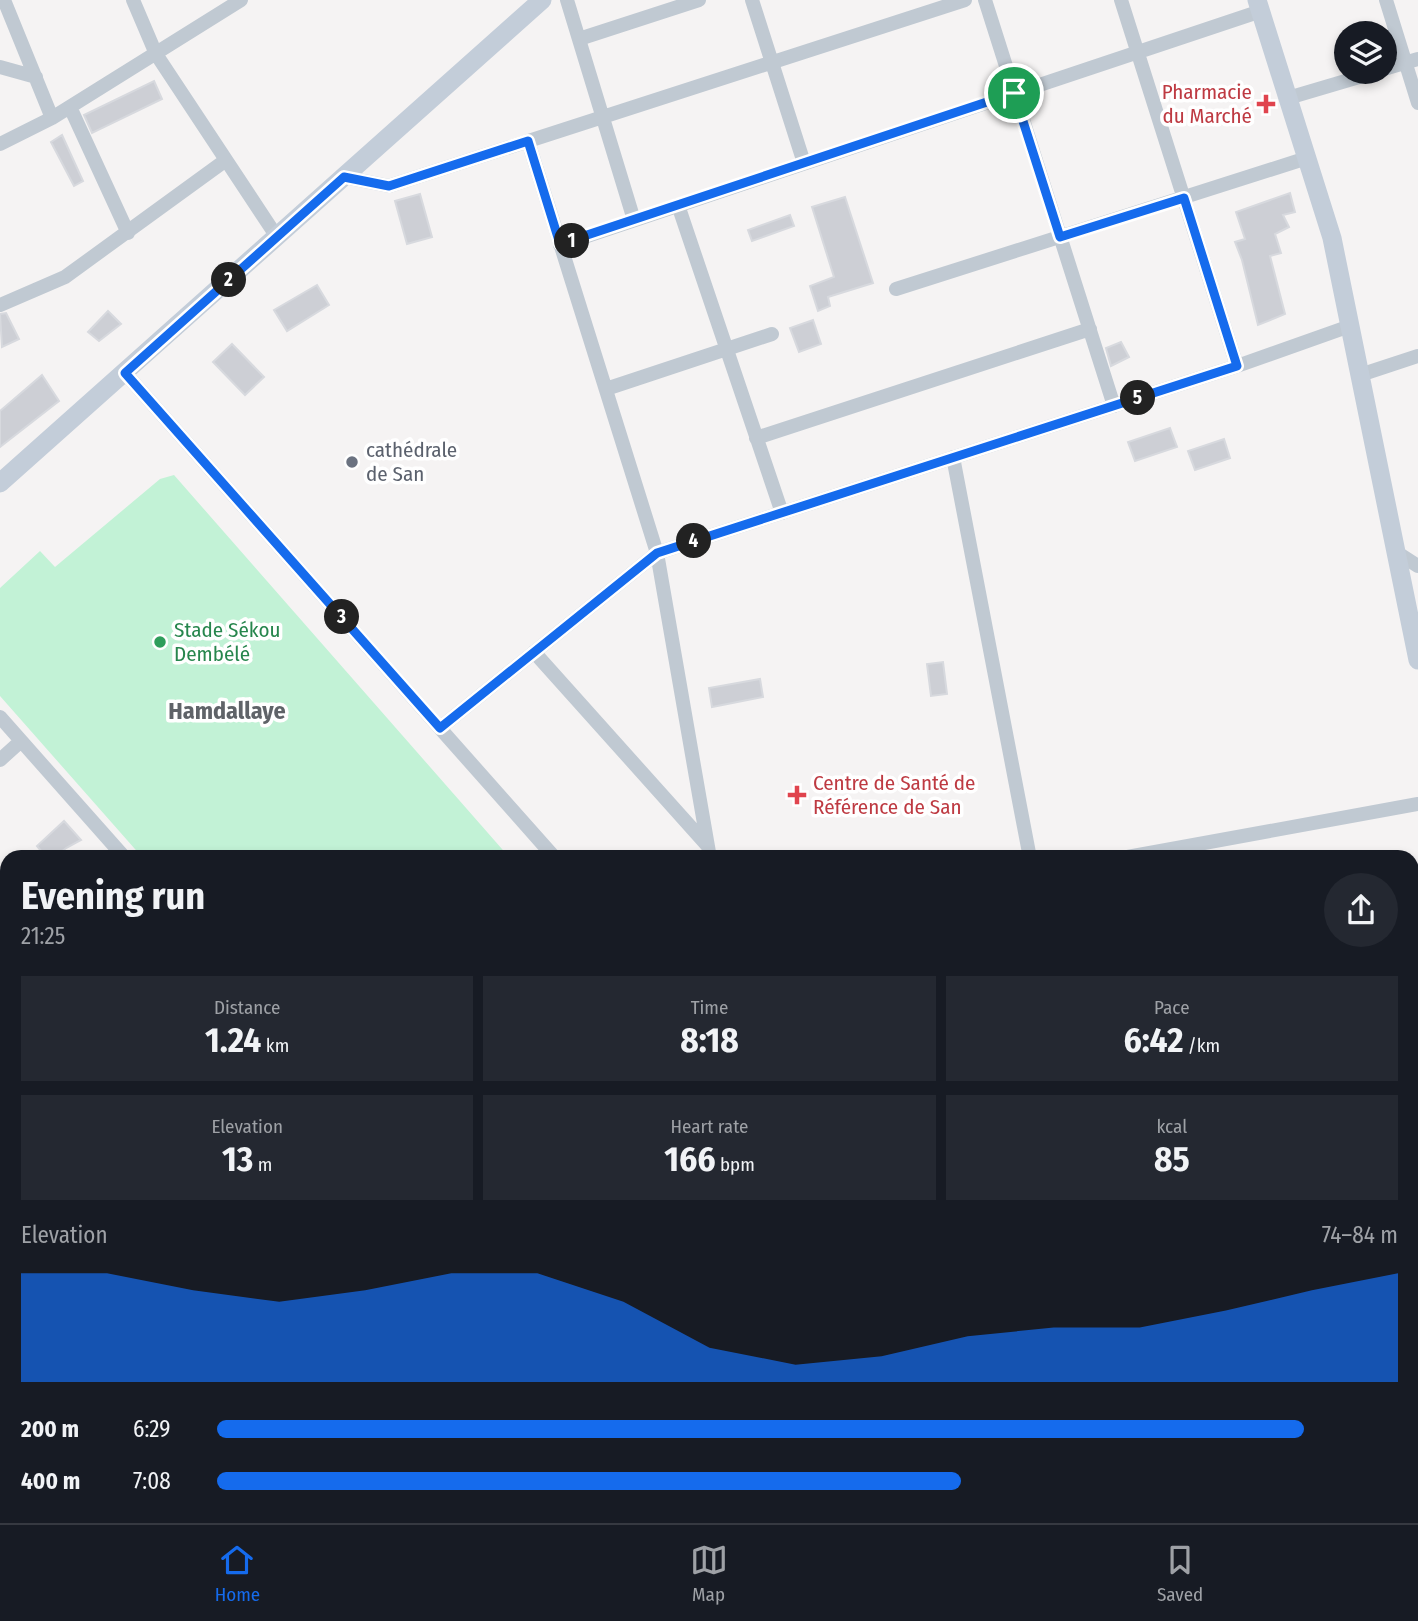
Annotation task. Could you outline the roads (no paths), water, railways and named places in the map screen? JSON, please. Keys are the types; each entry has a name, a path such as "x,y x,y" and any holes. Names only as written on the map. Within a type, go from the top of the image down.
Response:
{"main road":[{"path":"1,481 542,0"},
{"path":"1259,5 1332,238 1418,660"}],"street":[{"path":"4,0 52,118"},
{"path":"133,0 156,54 277,237"},
{"path":"0,144 52,118 241,0"},
{"path":"567,0 634,220"},
{"path":"579,40 699,0"},
{"path":"751,0 804,163"},
{"path":"344,177 389,186 964,0"},
{"path":"985,0 1114,405"},
{"path":"1121,0 1237,366"},
{"path":"1386,0 1412,61 1418,103"},
{"path":"560,244 1138,52 1259,5"},
{"path":"0,67 36,77"},
{"path":"1288,98 1335,84"},
{"path":"70,107 128,233"},
{"path":"528,141 657,553 708,850"},
{"path":"896,289 1307,158"},
{"path":"0,305 65,276 226,160"},
{"path":"678,205 782,513"},
{"path":"440,728 657,553 1237,366 1350,326"},
{"path":"756,438 1090,329"},
{"path":"606,388 772,334"},
{"path":"1360,375 1418,356"},
{"path":"125,373 548,850"},
{"path":"953,457 1028,850"},
{"path":"1396,552 1418,566"},
{"path":"534,652 707,850"},
{"path":"0,717 118,850"},
{"path":"0,761 21,741"},
{"path":"1166,850 1418,804"}],"place":[{"name":"Pharmacie du Marché","path":"1266,104"},
{"name":"cathédrale de San","path":"352,462"},
{"name":"Stade Sékou Dembélé","path":"160,642"},
{"name":"Centre de Santé de Référence de San","path":"797,795"}],"district":[{"name":"Hamdallaye","path":"227,711"}]}
